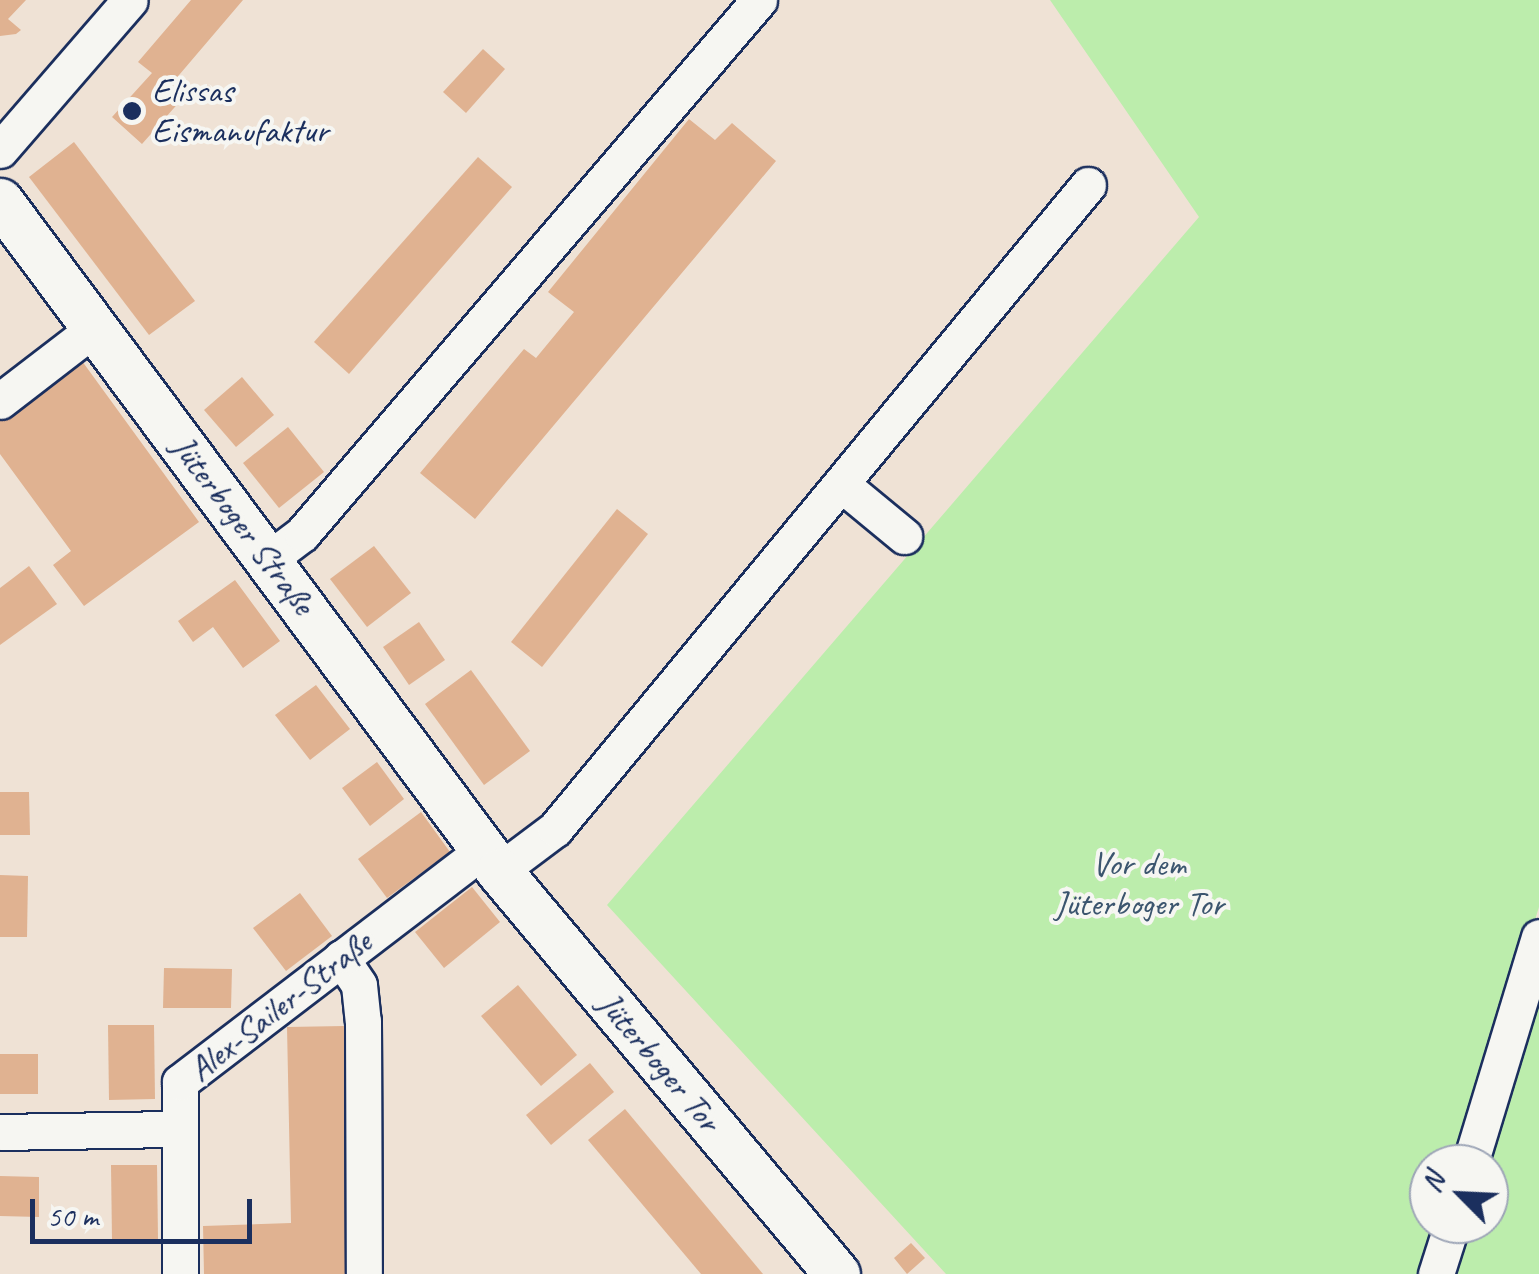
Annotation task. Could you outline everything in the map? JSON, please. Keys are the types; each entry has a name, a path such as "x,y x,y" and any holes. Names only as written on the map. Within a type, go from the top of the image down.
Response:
{"main road":[{"name":"Jüterboger Straße","path":"0,202 491,860"},
{"name":"Jüterboger Tor","path":"491,860 837,1274"}],"street":[{"path":"0,150 130,0"},
{"path":"268,559 302,534 759,0"},
{"name":"Alex-Sailer-Straße","path":"180,1274 176,1095 188,1072 341,958 491,860 555,829 1088,185"},
{"path":"0,401 96,328"},
{"path":"841,484 904,536"},
{"path":"1476,1144 1539,937"},
{"path":"341,958 359,985 363,1021 364,1274"},
{"path":"0,1132 176,1129"},
{"path":"1436,1274 1446,1244"}],"green space":[{"name":"Vor dem Jüterboger Tor","path":"1050,0 1539,0 1539,907 1465,1144 1409,1144 1409,1244 1434,1244 1425,1274 946,1274 607,905 1199,217"},
{"path":"1539,977 1539,1274 1447,1274 1457,1244 1509,1244 1509,1144 1487,1144"}],"building":[{"path":"0,0 26,0 8,19 21,30 16,34 0,36"},
{"path":"191,0 243,0 168,88 182,99 142,144 112,117 152,73 138,62"},
{"path":"483,49 505,69 466,113 443,92"},
{"path":"689,119 715,140 732,123 776,161 475,519 420,473 524,349 536,358 574,312 548,292"},
{"path":"74,142 195,301 149,335 29,177"},
{"path":"478,157 512,187 349,374 314,342"},
{"path":"82,361 199,522 84,606 53,565 71,551 0,454 0,421"},
{"path":"242,377 274,415 236,447 204,410"},
{"path":"288,427 324,472 279,508 243,463"},
{"path":"617,509 648,534 542,667 511,642"},
{"path":"374,546 411,593 367,627 330,579"},
{"path":"29,566 57,604 0,645 0,588"},
{"path":"235,580 280,641 243,668 213,627 193,642 178,621"},
{"path":"419,622 445,660 409,685 383,647"},
{"path":"471,670 530,751 484,785 425,704"},
{"path":"316,685 350,729 310,760 275,715"},
{"path":"377,762 404,799 370,826 342,788"},
{"path":"0,792 29,792 30,835 0,835"},
{"path":"421,812 450,852 387,898 358,859"},
{"path":"0,875 28,876 27,937 0,937"},
{"path":"472,887 500,922 444,968 415,932"},
{"path":"300,893 332,936 286,971 253,928"},
{"path":"164,968 232,969 231,1008 163,1008"},
{"path":"518,985 577,1055 541,1086 481,1016"},
{"path":"108,1025 154,1025 155,1099 109,1100"},
{"path":"344,1026 350,1274 204,1274 203,1226 291,1223 287,1027"},
{"path":"0,1054 38,1054 38,1094 0,1094"},
{"path":"590,1063 614,1092 551,1145 526,1115"},
{"path":"625,1109 763,1274 701,1274 588,1140"},
{"path":"111,1165 157,1165 158,1239 112,1240"},
{"path":"0,1176 39,1177 39,1217 0,1216"},
{"path":"911,1243 925,1258 907,1274 894,1258"}],"place":[{"name":"Elissas Eismanufaktur","path":"132,111"}]}
